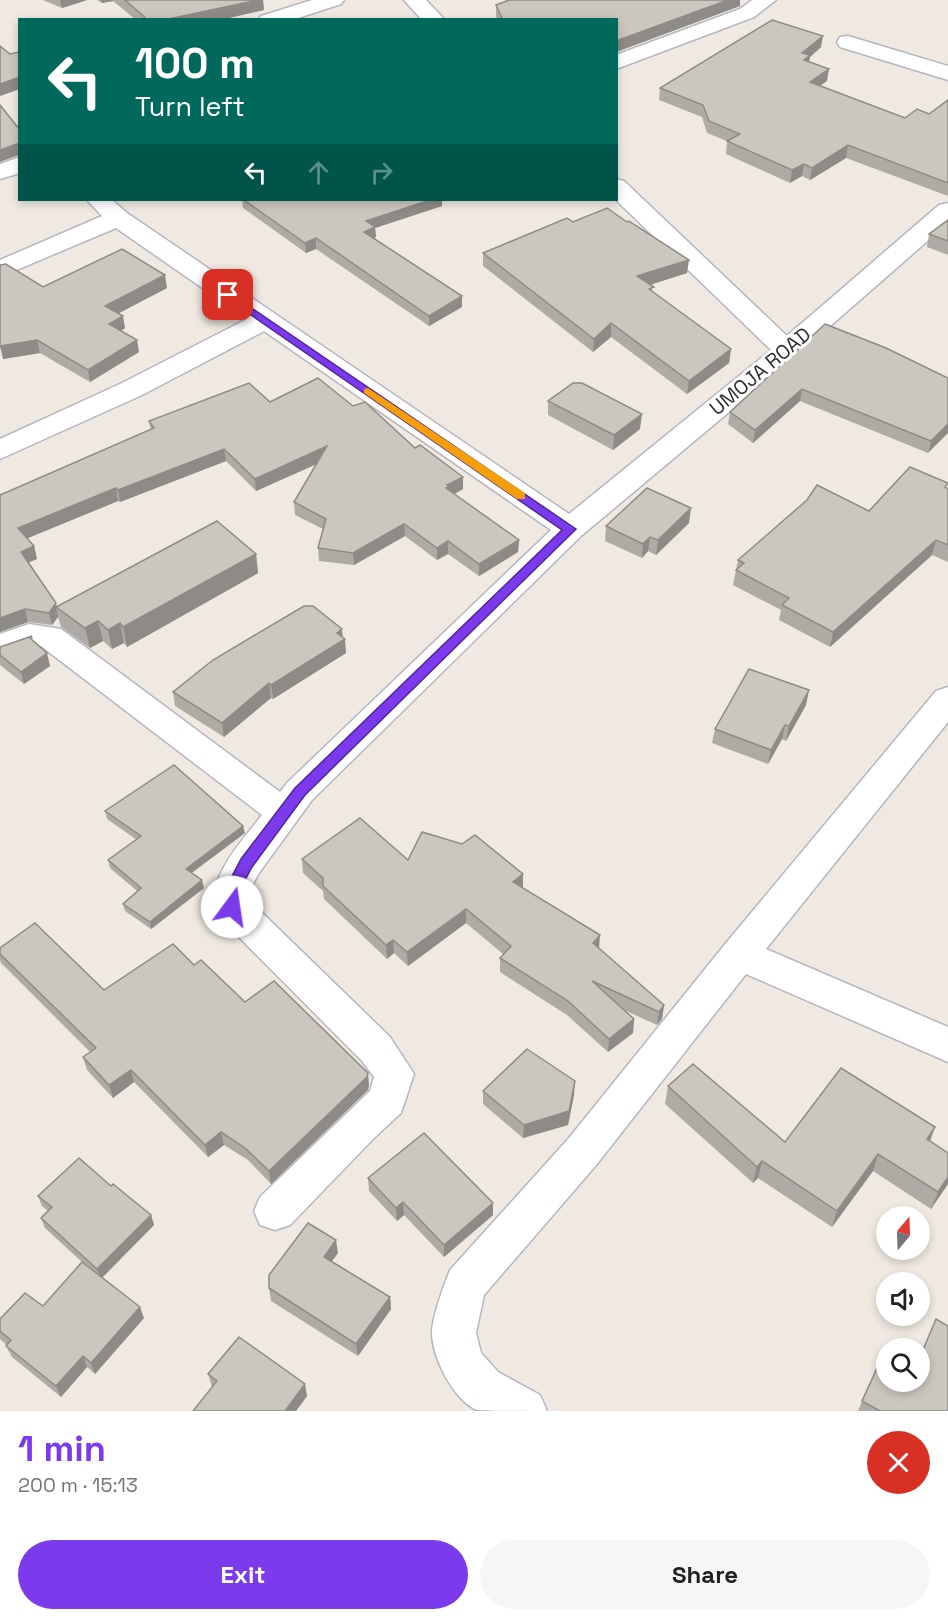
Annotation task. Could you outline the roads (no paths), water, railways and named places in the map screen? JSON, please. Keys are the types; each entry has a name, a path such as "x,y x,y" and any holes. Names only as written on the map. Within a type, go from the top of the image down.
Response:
{"street":[{"path":"275,18 334,0"},
{"path":"414,0 433,18"},
{"path":"618,62 747,13 766,0"},
{"path":"848,42 948,73"},
{"path":"0,172 18,165"},
{"path":"618,188 787,350"},
{"path":"0,269 109,209 265,320 570,529"},
{"name":"UMOJA ROAD","path":"275,1211 387,1101 394,1074 376,1049 232,907 236,884 246,863 300,791 570,529 787,350 948,210"},
{"path":"0,450 132,389 265,320"},
{"path":"0,649 17,638 34,633 50,637 284,813"},
{"path":"524,1411 482,1388 462,1364 454,1333 465,1285 583,1151 948,699"},
{"path":"740,954 948,1045"}]}
